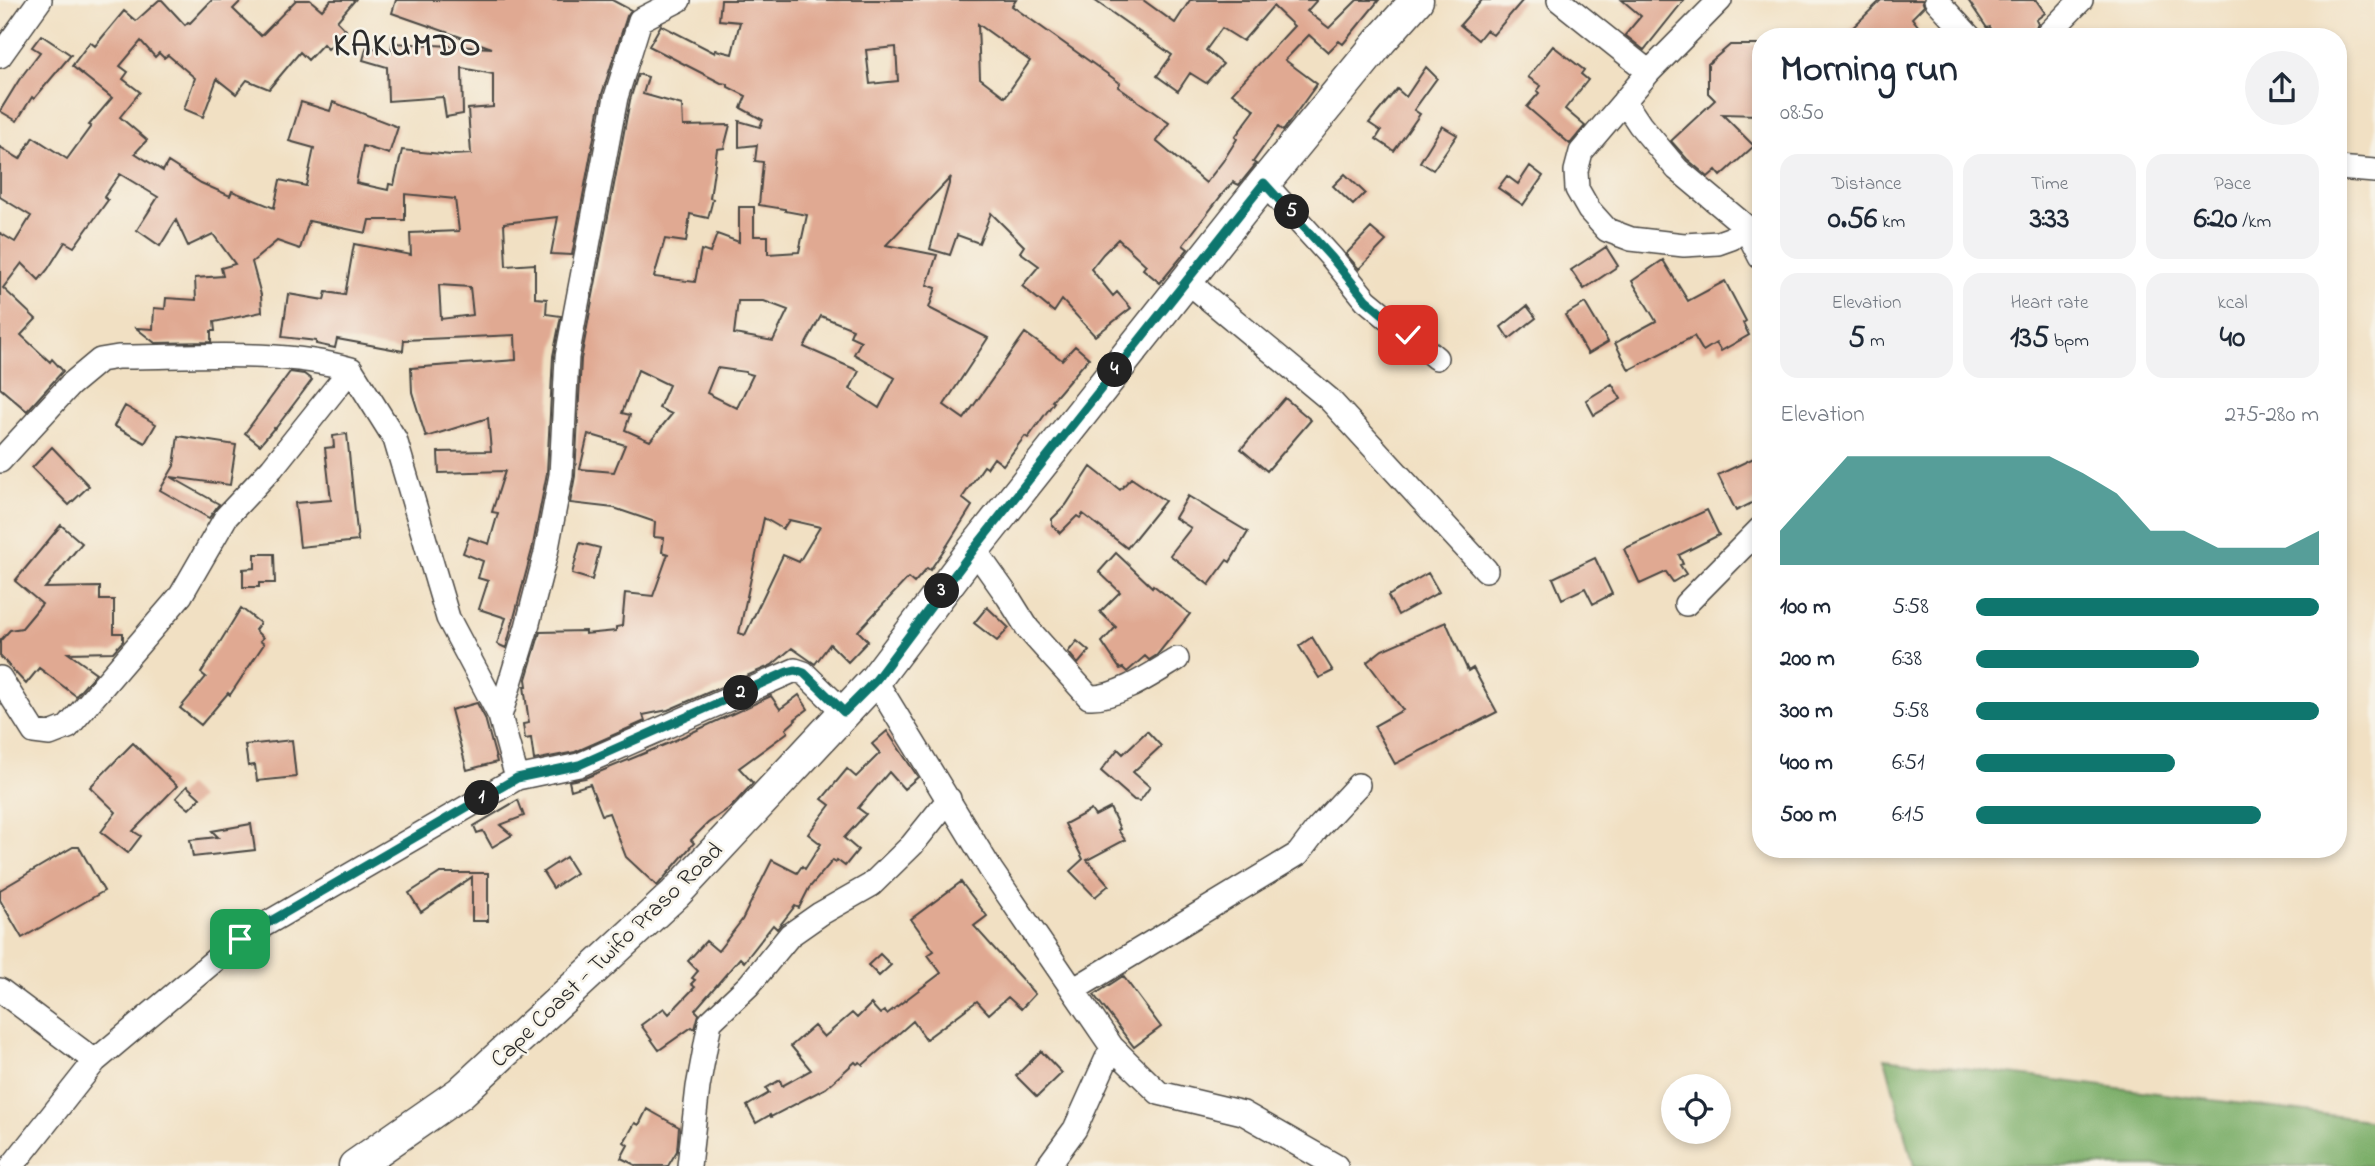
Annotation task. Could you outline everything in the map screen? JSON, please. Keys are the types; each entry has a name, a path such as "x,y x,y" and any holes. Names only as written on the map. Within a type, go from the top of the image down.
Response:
{"main road":[{"name":"Cape Coast - Twifo Praso Road","path":"355,1166 460,1093 675,894 876,680 974,549 1186,281 1381,40 1417,0"}],"street":[{"path":"0,56 40,0"},
{"path":"500,716 546,553 561,475 567,357 616,97 640,20 680,0"},
{"path":"1559,0 1649,72"},
{"path":"1720,0 1649,72 1581,152 1576,172 1577,189 1589,210 1607,230 1631,239 1684,245 1718,243 1732,238 1744,225"},
{"path":"1936,0 1962,28"},
{"path":"2054,28 2081,0"},
{"path":"1624,102 1676,169 1744,225 1752,241"},
{"path":"2347,169 2375,171"},
{"path":"1264,183 1366,300 1436,358"},
{"path":"1186,281 1329,399 1486,569"},
{"path":"0,461 70,386 100,360 118,357 259,357 320,360 351,369 395,439 448,618 500,716 517,778"},
{"path":"0,678 34,732 50,734 68,727 181,595 226,517 272,468 351,369"},
{"path":"1686,604 1752,537"},
{"path":"974,549 1028,629 1089,697 1102,698 1146,678 1177,659"},
{"path":"12,1166 95,1061 240,939 517,778 579,765 795,670 804,673 844,712"},
{"path":"876,680 991,870 1112,1047 1159,1093 1243,1113 1336,1166"},
{"path":"1073,990 1298,854 1358,785"},
{"path":"689,1166 698,1087 710,1022 749,985 790,935 820,914 871,885 912,845 949,799"},
{"path":"0,990 95,1061"},
{"path":"1048,1166 1075,1129 1112,1047"}],"green space":[{"path":"1885,1058 2375,1121 2375,1166 1914,1166"}],"building":[{"path":"159,0 185,25 212,0 242,0 233,9 261,36 296,0 310,0 322,10 331,0 355,0 337,21 346,30 328,49 323,44 308,60 300,52 269,89 247,80 236,94 217,79 203,117 184,109 195,78 168,55 164,58 159,53 155,57 141,41 120,66 128,72 123,79 140,92 120,117 147,140 135,153 163,171 168,162 201,183 230,196 232,191 274,208 280,180 306,186 314,148 289,141 301,102 330,111 333,102 398,127 389,154 363,146 356,183 388,190 389,184 394,185 402,150 451,155 471,154 468,109 493,107 493,74 462,68 463,114 446,117 443,97 388,101 387,67 363,60 367,46 391,53 392,43 492,48 392,13 396,0 612,0 631,10 602,94 572,255 551,254 558,217 504,223 506,266 535,264 535,298 547,299 546,314 561,316 553,356 547,473 532,550 506,648 497,644 506,618 479,609 488,581 478,578 483,561 463,553 469,537 489,544 498,513 492,512 505,471 439,473 438,452 491,451 488,418 426,437 412,392 411,368 516,360 515,335 404,340 403,351 337,339 335,348 316,344 316,341 282,337 288,294 324,300 326,292 345,295 354,244 411,255 410,233 459,231 455,199 405,194 405,220 369,220 366,233 309,221 300,249 277,241 252,262 261,295 262,312 214,322 215,331 211,331 211,342 155,343 136,328 153,329 154,308 165,309 166,298 196,300 195,278 223,276 221,268 235,264 213,234 188,246 176,220 160,246 137,230 158,197 120,174 104,197 108,200 74,247 65,242 39,280 22,263 3,288 36,319 21,335 63,371 27,411 0,388 0,233 15,242 31,216 0,197 0,147 20,159 33,137 67,159 91,126 89,125 112,98 72,66 90,42 95,46 124,11 136,21","holes":["439,285 470,287 473,315 441,319"]},
{"path":"721,0 1016,0 1012,6 1120,83 1118,87 1169,123 1156,141 1206,183 1255,110 1232,93 1294,26 1273,6 1243,41 1222,28 1206,50 1223,64 1206,83 1190,73 1178,91 1157,76 1172,55 1094,0 1143,0 1175,23 1190,0 1317,0 1307,11 1329,28 1357,0 1379,0 1343,44 1339,41 1328,52 1309,35 1285,60 1317,84 1283,131 1278,127 1253,162 1256,164 1239,185 1233,182 1224,192 1183,245 1188,249 1160,283 1143,269 1146,265 1118,239 1103,254 1091,269 1113,296 1117,292 1131,308 1095,336 1062,300 1054,312 1022,286 1039,266 1020,252 1024,246 991,213 979,243 957,235 950,255 930,249 951,177 886,245 937,255 927,285 936,288 929,308 988,338 944,405 964,419 1025,333 1062,360 1075,346 1089,358 1052,401 1054,402 1028,438 1025,436 1003,465 994,458 987,468 984,466 962,498 972,506 930,570 927,568 914,583 908,578 858,631 868,641 848,662 830,644 815,664 792,648 772,665 668,710 643,715 645,721 575,752 534,760 531,738 525,739 523,724 529,723 524,686 527,686 526,679 540,632 585,631 585,634 616,631 616,627 622,626 625,593 653,596 668,554 662,552 664,538 654,537 655,522 614,508 570,503 575,476 581,359 630,100 638,74 648,77 643,94 682,105 683,126 730,125 724,148 717,149 710,198 713,199 708,218 690,214 686,242 665,239 654,277 695,282 701,250 710,253 717,234 739,242 739,207 754,207 754,236 768,236 768,254 799,252 807,215 759,205 763,162 755,161 757,145 739,147 739,121 760,127 763,120 741,108 746,96 728,87 728,84 721,83 649,46 661,25 715,53 716,50 732,54 740,22 719,20","holes":["978,24 1030,61 1005,97 980,78","896,47 898,81 870,84 866,50","738,301 764,301 788,310 773,341 734,334","821,316 853,329 850,336 861,341 854,354 895,378 879,408 850,389 859,371 804,347","717,368 753,375 737,408 707,393","638,370 669,385 659,408 672,414 650,441 625,430 630,415 622,413","588,434 625,445 614,472 580,469","764,518 783,529 789,520 820,527 799,562 783,555 745,635 739,633"]},
{"path":"1482,0 1523,0 1493,35 1486,30 1478,40 1460,25"},
{"path":"1622,0 1684,0 1644,50 1625,35 1641,16"},
{"path":"1881,0 1922,0 1924,6 1912,18 1918,26 1916,28 1852,28"},
{"path":"1968,0 2036,0 2045,13 2036,20 2038,24 2035,28 1987,28"},
{"path":"41,35 71,55 34,99 32,97 17,121 0,111 40,52 32,47"},
{"path":"1730,45 1752,45 1752,115 1722,114 1752,144 1752,148 1721,176 1716,170 1708,177 1671,141 1715,100 1708,93 1708,64"},
{"path":"1553,46 1584,70 1581,74 1588,80 1565,109 1585,126 1570,144 1527,107 1539,93 1537,91 1541,86 1528,77"},
{"path":"1426,67 1437,78 1414,110 1420,114 1394,151 1376,139 1381,131 1369,123 1397,89 1406,97"},
{"path":"1442,126 1457,135 1433,170 1420,162"},
{"path":"1530,166 1543,176 1523,205 1498,188 1507,176 1518,184"},
{"path":"1345,174 1365,193 1353,205 1333,186"},
{"path":"1371,228 1386,241 1359,269 1346,254"},
{"path":"1606,247 1618,266 1584,289 1571,270"},
{"path":"1663,260 1688,301 1725,281 1746,321 1743,323 1749,335 1721,351 1716,343 1703,351 1694,336 1629,370 1615,343 1656,321 1632,281"},
{"path":"1585,303 1608,342 1588,354 1565,315"},
{"path":"1527,306 1536,318 1509,339 1501,327"},
{"path":"290,372 304,374 312,380 260,445 245,433"},
{"path":"1612,384 1621,399 1594,415 1586,400"},
{"path":"1285,398 1311,420 1267,471 1241,449"},
{"path":"125,406 156,424 145,443 114,426"},
{"path":"347,434 358,541 300,547 295,503 331,500 325,448 334,447 333,436"},
{"path":"178,436 236,445 230,485 171,477 219,504 209,518 160,490 174,466"},
{"path":"52,447 89,486 69,505 32,468"},
{"path":"1752,459 1752,503 1736,511 1718,475"},
{"path":"1091,467 1120,490 1131,478 1165,501 1127,548 1083,514 1080,518 1077,516 1060,533 1052,525 1052,519 1066,505"},
{"path":"1188,496 1248,532 1230,562 1227,560 1209,585 1170,555 1191,528 1175,518"},
{"path":"1707,510 1719,535 1679,555 1683,564 1680,565 1686,574 1673,582 1666,572 1640,584 1624,549"},
{"path":"61,525 82,543 45,588 100,587 100,600 114,600 114,633 123,633 123,641 113,652 68,653 96,673 76,696 39,668 26,684 0,656 0,641 10,630 22,628 42,604 15,581"},
{"path":"580,543 600,548 592,580 572,574"},
{"path":"1116,553 1152,587 1153,585 1190,614 1157,655 1149,660 1145,656 1127,672 1123,668 1120,669 1102,642 1116,627 1100,612 1120,592 1099,572"},
{"path":"255,554 274,554 275,583 243,587 243,569 255,568"},
{"path":"1595,558 1612,594 1593,604 1585,588 1562,599 1553,578"},
{"path":"1428,573 1439,592 1398,615 1388,596"},
{"path":"987,607 1009,628 997,641 974,623"},
{"path":"241,608 260,623 255,630 263,638 260,641 264,644 230,695 228,693 201,725 180,708 206,677 201,673"},
{"path":"1446,622 1468,671 1473,668 1497,712 1395,764 1374,726 1403,710 1367,662 1382,650"},
{"path":"1312,637 1333,671 1319,678 1299,646"},
{"path":"1077,641 1089,651 1078,664 1068,652"},
{"path":"799,695 808,709 786,729 788,732 739,768 753,783 732,806 708,823 691,840 694,843 657,886 626,857 609,813 602,815 590,784 571,790 569,781 585,778 669,743 771,696 780,709"},
{"path":"477,703 485,718 497,762 467,770 451,710"},
{"path":"887,731 918,777 904,789 889,772 858,808 866,814 844,838 858,850 845,866 833,860 809,888 799,908 795,906 777,929 773,925 744,962 740,958 695,1010 699,1014 695,1029 692,1027 659,1050 641,1025 664,1008 669,1014 695,987 691,984 695,980 692,978 698,971 688,961 706,941 718,951 742,920 772,860 797,873 802,866 805,869 821,844 808,834 830,805 822,799 847,769 856,777 880,753 872,744"},
{"path":"1147,731 1161,746 1133,772 1150,787 1140,801 1134,800 1101,771 1118,749 1123,754"},
{"path":"292,740 296,777 257,781 255,765 248,766 245,745"},
{"path":"133,743 177,786 133,831 141,836 128,853 101,832 116,812 90,787"},
{"path":"187,786 200,798 189,809 176,798"},
{"path":"518,800 524,816 500,825 512,835 492,847 483,831 477,833 474,826"},
{"path":"1110,808 1125,840 1087,860 1109,885 1095,897 1070,871 1083,859 1065,824 1091,810 1095,816"},
{"path":"251,824 255,850 193,857 190,840 218,837 212,831"},
{"path":"73,847 79,847 104,891 22,938 0,900 0,890"},
{"path":"566,857 576,873 553,888 543,872"},
{"path":"440,873 488,873 488,921 472,921 472,877 421,912 409,893"},
{"path":"961,882 987,916 974,926 1035,994 1021,1009 1008,997 989,1014 977,1001 926,1039 913,1021 863,1065 855,1062 826,1088 756,1123 747,1106 769,1093 766,1088 780,1080 782,1086 811,1070 791,1046 814,1026 824,1037 852,1013 857,1018 871,1004 880,1014 884,1011 887,1014 941,973 928,955 934,951 911,919"},
{"path":"880,954 891,965 879,976 868,965"},
{"path":"1123,976 1161,1027 1134,1047 1094,995"},
{"path":"1041,1051 1062,1073 1037,1097 1016,1076"},
{"path":"647,1109 679,1127 677,1151 668,1166 637,1166 621,1158 628,1145 624,1142 635,1123 639,1125"}],"district":[{"name":"KAKUMDO","path":"408,44"}],"route":[{"path":"240,939 517,778 579,765 787,672 795,670 804,673 844,712 876,680 974,549 1264,183 1366,300 1408,335"}]}
